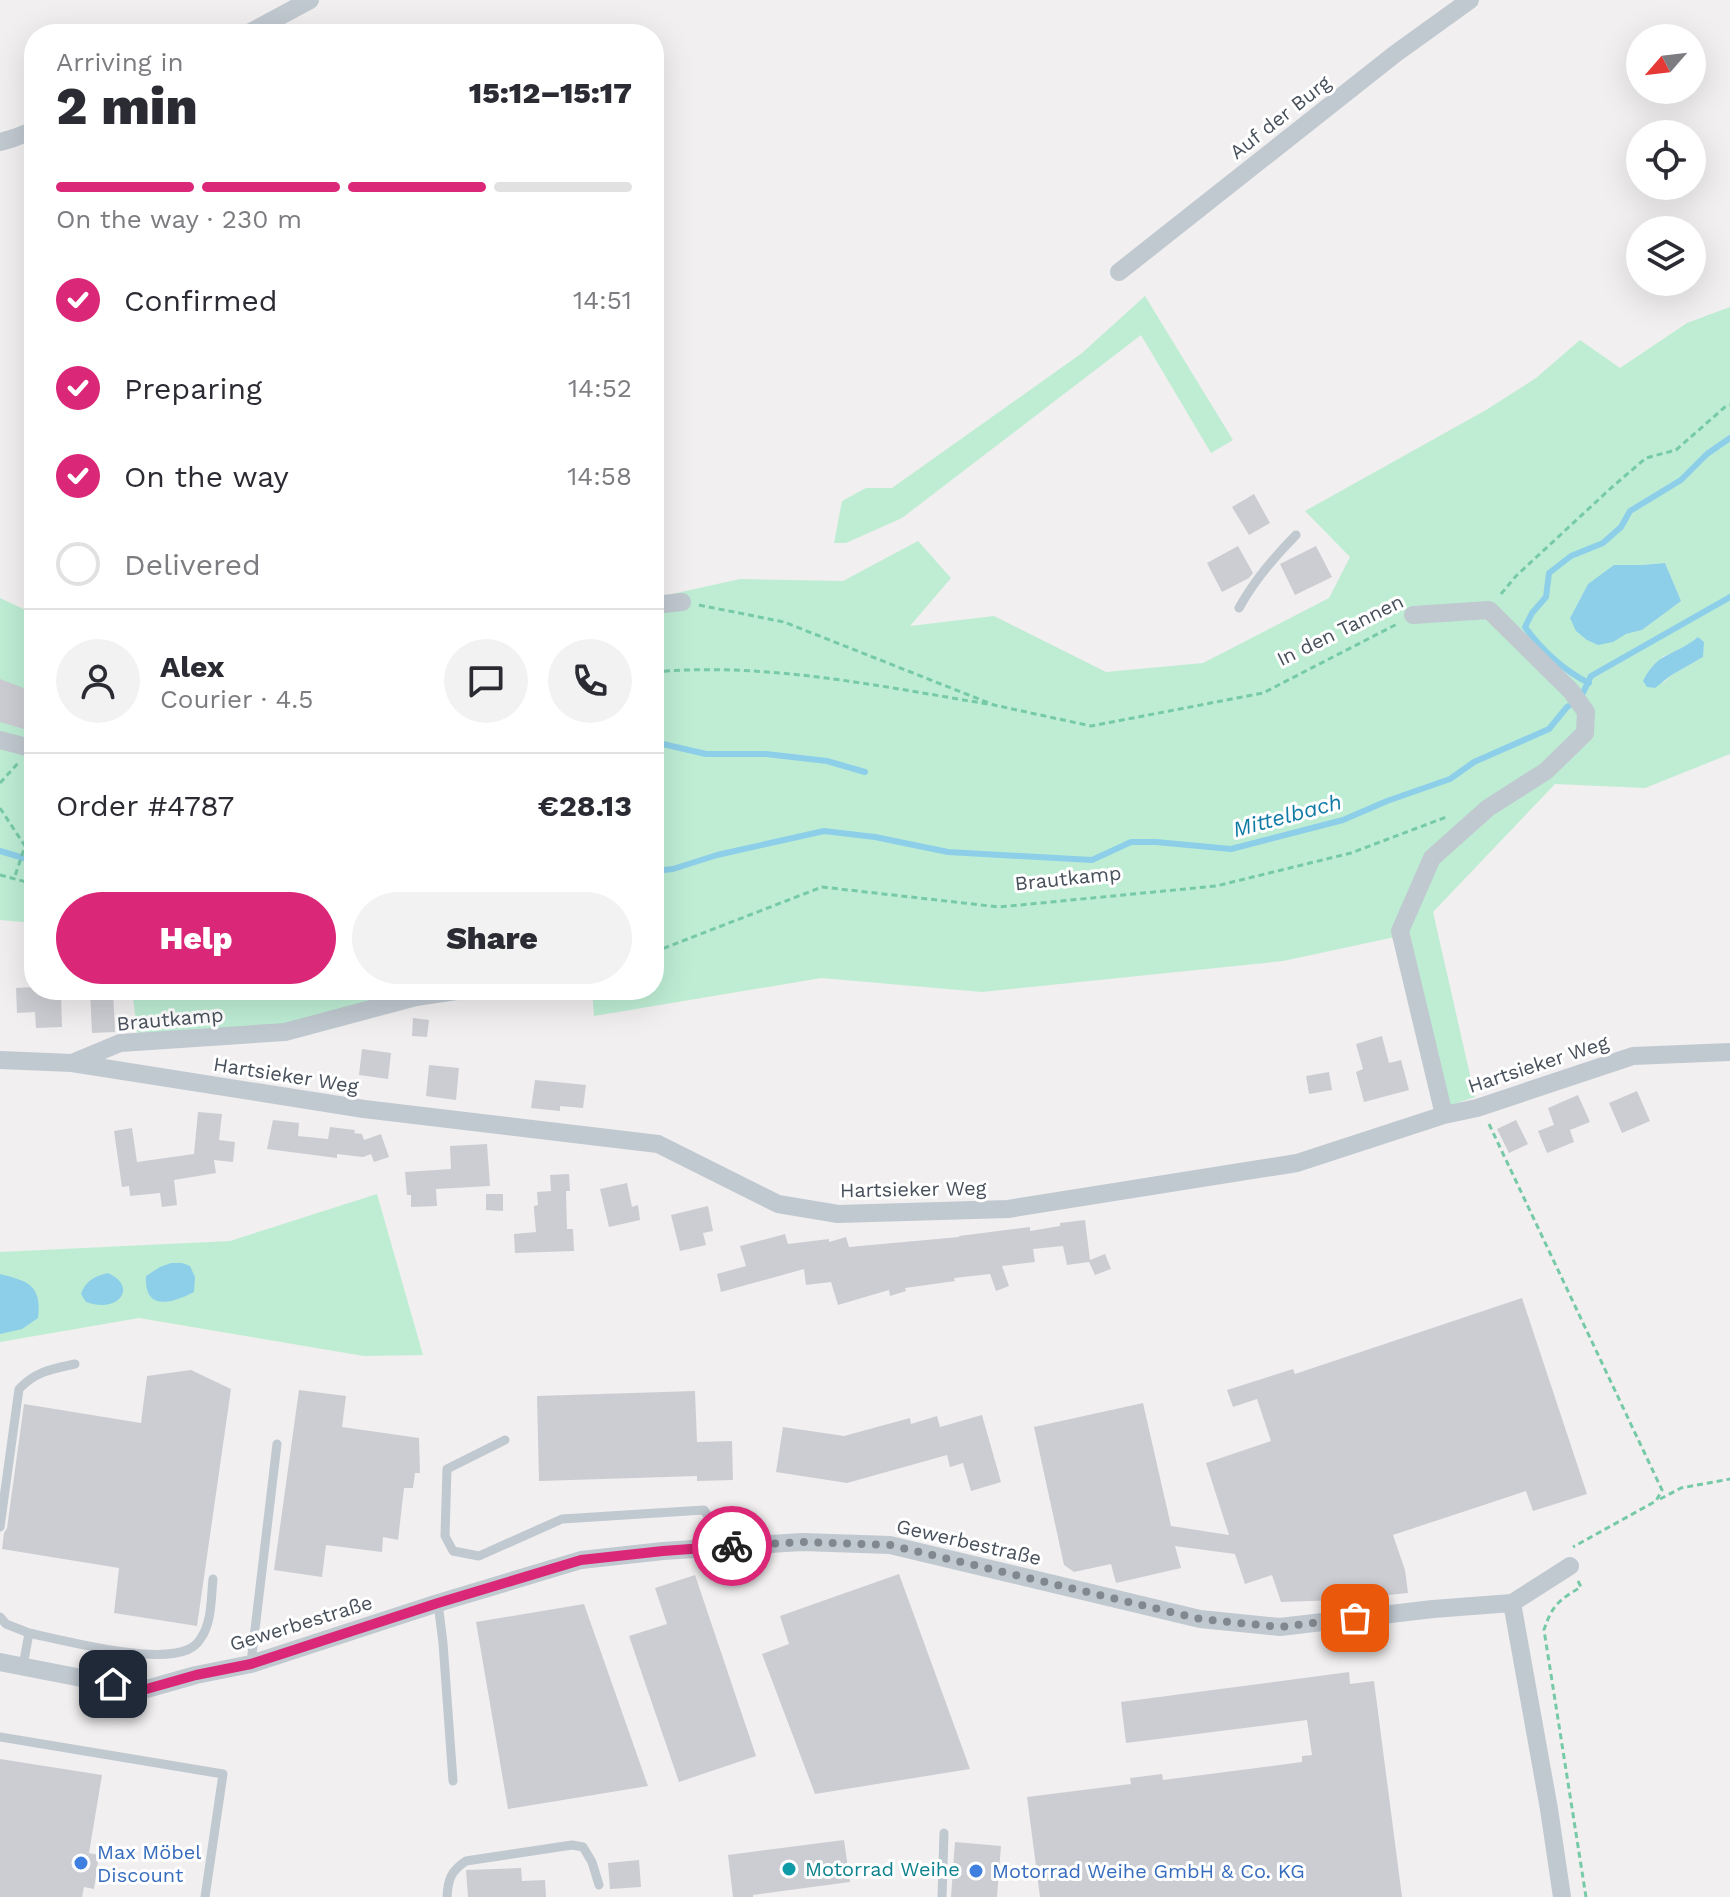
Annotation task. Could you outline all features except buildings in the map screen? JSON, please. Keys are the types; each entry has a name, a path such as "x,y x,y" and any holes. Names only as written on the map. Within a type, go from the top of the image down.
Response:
{"street":[{"path":"268,24 310,0"},
{"name":"Auf der Burg","path":"1119,272 1395,54 1470,0"},
{"path":"0,142 24,134"},
{"path":"664,604 682,602"},
{"path":"1444,1115 1400,931 1432,858 1488,808 1546,771 1585,733 1586,712 1571,691 1489,610"},
{"name":"In den Tannen","path":"1413,615 1489,610"},
{"path":"0,740 24,750"},
{"name":"Brautkamp","path":"72,1063 120,1043 285,1032 405,1000"},
{"name":"Hartsieker Weg","path":"0,1060 72,1063 364,1109 658,1144 778,1204 838,1214 1008,1209 1297,1163 1633,1056 1730,1052"},
{"name":"Gewerbestraße","path":"0,1662 143,1690 251,1664 581,1560 717,1547 802,1542 890,1545 1200,1619 1280,1627 1420,1610 1512,1603 1570,1566"},
{"path":"1512,1603 1562,1897"}],"lane":[{"path":"1239,608 1278,553 1296,535"},
{"path":"0,1527 19,1389 30,1378 75,1364"},
{"path":"505,1440 447,1469 445,1536 453,1551 479,1556 562,1519 704,1510 716,1528 717,1547"},
{"path":"251,1664 277,1444"},
{"path":"0,1617 6,1624 29,1633 99,1648 164,1654 188,1650 199,1641 207,1628 213,1579"},
{"path":"438,1603 453,1781"},
{"path":"23,1666 29,1633"},
{"path":"0,1737 223,1774 205,1897"},
{"path":"942,1897 944,1833"},
{"path":"447,1897 448,1881 454,1869 466,1861 572,1845 583,1847 592,1862 599,1885"}],"path":[{"path":"1489,610 1516,576 1622,478 1646,458 1676,450 1730,405"},
{"name":"In den Tannen","path":"682,602 784,622 994,705 1091,726 1263,693 1413,615"},
{"path":"664,671 753,671 821,677 994,705"},
{"path":"0,783 24,758"},
{"path":"0,808 24,844"},
{"name":"Brautkamp","path":"664,948 822,887 999,907 1216,886 1351,853 1455,815"},
{"path":"14,879 24,849"},
{"path":"0,875 24,882"},
{"path":"1485,1115 1662,1490 1656,1501"},
{"path":"1586,1897 1544,1630 1558,1601 1581,1587 1564,1552 1681,1488 1730,1479"}],"green space":[{"path":"1145,296 1233,440 1211,453 1141,335 902,518 846,543 834,543 842,501 866,488 892,488 1082,353"},
{"path":"1730,307 1730,754 1645,788 1555,784 1433,912 1475,1097 1446,1107 1395,937 1283,961 982,992 821,978 594,1016 593,1000 664,1000 664,596 740,579 843,581 918,541 951,578 910,626 994,616 1106,672 1203,663 1329,598 1350,557 1305,511 1486,410 1536,378 1580,340 1620,368 1687,323","holes":["1665,563 1680,601 1642,630 1626,634 1570,618 1588,584 1641,565","1698,637 1703,657 1670,676 1663,683 1662,657 1687,646"]},
{"path":"0,598 24,609 24,922 0,920"},
{"path":"133,1000 379,1000 281,1026 138,1037"},
{"path":"377,1194 423,1355 364,1356 139,1318 0,1342 0,1252 230,1241"}],"water":[{"path":"1665,563 1681,601 1642,630 1626,634 1613,642 1598,645 1576,631 1570,618 1588,584 1614,565"},
{"path":"1698,637 1704,642 1703,657 1655,688 1647,687 1643,681 1655,664"},
{"path":"171,1263 190,1266 195,1277 194,1292 169,1301 155,1300 147,1287 146,1276"},
{"path":"108,1273 122,1285 121,1297 107,1304 86,1302 81,1294 88,1282"},
{"path":"0,1274 19,1279 31,1287 39,1307 38,1318 22,1329 0,1334"}],"waterway":[{"path":"1589,683 1554,659 1525,627 1546,597 1549,573 1571,556 1603,543 1621,527 1630,511 1681,480 1707,454 1730,438"},
{"name":"Mittelbach","path":"664,870 824,831 875,837 948,852 1092,860 1131,842 1231,849 1343,820 1450,779 1474,762 1549,729 1567,707 1580,699 1591,676 1730,597"},
{"path":"664,744 706,754 766,754 827,761 865,772"},
{"name":"Mittelbach","path":"0,851 24,858"}],"way so far":[{"path":"732,1546 802,1542 890,1545 1200,1619 1280,1627 1355,1618"}],"place":[{"name":"Max Möbel Discount","path":"81,1863"},
{"name":"Motorrad Weihe","path":"789,1869"},
{"name":"Motorrad Weihe GmbH & Co. KG","path":"976,1871"}],"route":[{"path":"113,1684 143,1690 251,1664 581,1560 732,1546"}]}
